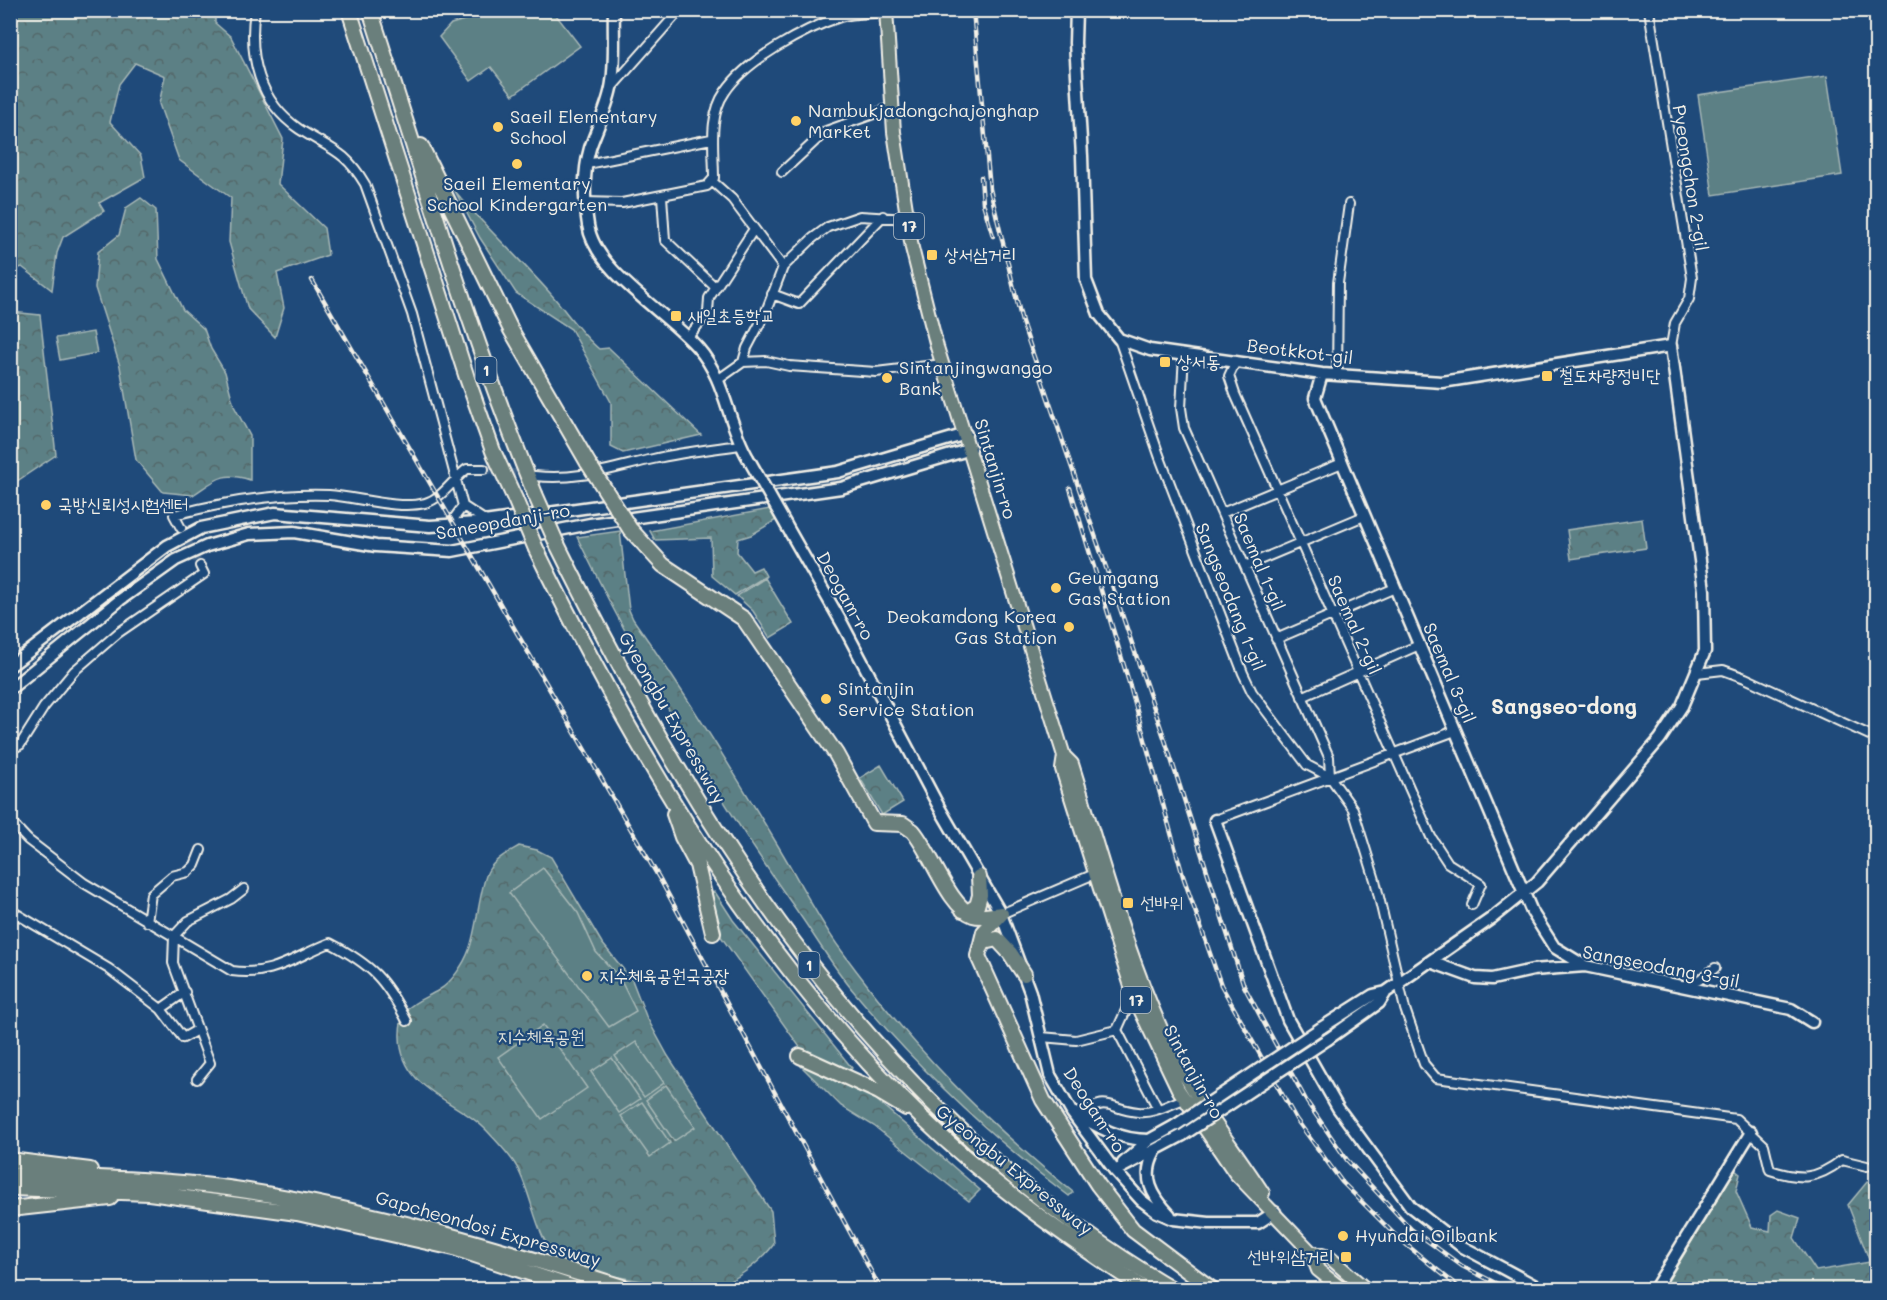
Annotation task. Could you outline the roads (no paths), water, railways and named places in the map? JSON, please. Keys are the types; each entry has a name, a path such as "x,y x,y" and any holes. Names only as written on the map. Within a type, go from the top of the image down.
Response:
{"highway":[{"name":"Gyeongbu Expressway","path":"349,10 467,378 493,451 536,549 609,694 668,794 736,899 774,950 822,1009 920,1117 991,1178 1083,1248 1146,1290"},
{"name":"Gyeongbu Expressway","path":"370,10 484,365 535,494 557,544 643,710 718,834 765,905 841,1004 920,1091 1001,1166 1079,1228 1174,1290"},
{"path":"400,103 511,330 588,463 630,529 663,565 744,619 836,754 874,823 903,824 913,831 953,898 963,910 981,916 1001,914"},
{"path":"668,794 682,837 697,865 713,933"},
{"path":"963,910 969,911 977,906 980,895 979,877"},
{"path":"1001,914 984,932 978,956 1043,1100 1098,1185 1133,1230 1213,1290"},
{"path":"978,956 984,942 997,939 1010,952 1024,974"},
{"path":"800,1056 879,1092 920,1117"},
{"path":"10,1160 150,1187"},
{"name":"Gapcheondosi Expressway","path":"10,1174 150,1187 297,1213 454,1248 580,1290"},
{"path":"10,1209 150,1187"},
{"name":"Gapcheondosi Expressway","path":"10,1188 150,1187 238,1190 402,1221 632,1290"}],"main road":[{"name":"Sintanjin-ro","path":"886,11 893,107 912,248 943,364 1064,756 1062,769 1142,982 1170,1048 1218,1131 1275,1212"},
{"name":"Sintanjin-ro","path":"1100,872 1135,999 1184,1099 1235,1173 1311,1252 1318,1270 1343,1290"},
{"name":"Sintanjin-ro","path":"1311,1252 1329,1257 1367,1290"}],"street":[{"path":"255,10 252,47 262,84 272,103 299,128 337,150 354,165 364,184 412,314 463,506 486,521"},
{"name":"Deogam-ro","path":"614,10 611,88 587,164 586,202 590,239 600,255 622,278 688,337 719,379 740,445 1001,914 1024,974 1050,1075 1069,1109 1115,1171 1141,1200 1157,1212 1173,1219 1209,1223 1258,1223 1275,1212"},
{"path":"611,88 680,10"},
{"path":"1076,10 1075,43 1086,280 1099,314 1119,339"},
{"name":"Pyeongchon 2-gil","path":"1649,10 1692,278 1689,299 1675,323 1671,346"},
{"path":"783,267 732,200 713,182 711,139 725,92 756,61 804,33 842,16 886,11"},
{"path":"782,172 826,130 893,107"},
{"path":"587,164 711,139"},
{"path":"586,202 622,203 694,190 713,182"},
{"path":"662,196 665,240 715,287"},
{"path":"1337,375 1338,283 1349,204"},
{"path":"743,363 747,348 783,267 790,258 828,227 853,218 883,216 908,219"},
{"path":"772,294 799,304 883,216"},
{"path":"688,337 708,313 709,298 715,287 754,230"},
{"name":"Beotkkot-gil","path":"1119,339 1150,350 1322,374 1442,382 1671,346"},
{"name":"Sangseodang 1-gil","path":"1119,339 1159,456 1243,674 1252,692 1307,765 1330,777 1353,809 1374,880 1398,984 1424,1064 1436,1078 1736,1119 1751,1132"},
{"path":"1115,1171 1149,1140 1176,1125 1373,995 1386,992 1526,892 1660,739 1682,706 1705,650 1704,590 1671,346"},
{"name":"Saemal 1-gil","path":"1184,354 1181,408 1184,428 1329,757 1330,777"},
{"path":"719,379 743,363 766,361 789,366 876,372 943,364"},
{"name":"Saemal 2-gil","path":"1236,361 1229,376 1235,394 1438,850 1459,873 1481,884 1472,905"},
{"name":"Saemal 3-gil","path":"1322,374 1315,398 1526,892 1532,912 1550,942 1567,957 1585,966"},
{"name":"Saneopdanji-ro","path":"10,666 158,553 201,528 274,513 342,517 390,524 450,524 486,521 838,472 966,434"},
{"path":"535,476 560,479 585,476 655,459 740,445"},
{"name":"Saneopdanji-ro","path":"10,688 120,600 176,560 207,546 249,534 294,532 376,546 452,551 590,524 841,488 971,449"},
{"path":"1222,513 1342,463"},
{"path":"181,528 174,515 235,501 328,495 400,504 425,503 441,494 456,477 467,469 484,469"},
{"path":"450,524 463,506"},
{"path":"1245,566 1364,516"},
{"path":"10,750 20,745 44,707 74,671 118,633 204,574 200,566"},
{"path":"1276,639 1395,588"},
{"path":"1302,697 1419,645"},
{"path":"1697,673 1723,670 1876,738"},
{"path":"1455,730 1215,820 1288,1020 1338,1108 1411,1208 1461,1246 1543,1290"},
{"path":"10,821 28,840 75,877 147,922 232,970 252,974 276,968 330,943 371,968 392,993 407,1021"},
{"path":"147,922 151,894 172,876 188,872 195,865 201,850"},
{"path":"1001,914 1100,872"},
{"path":"197,1080 210,1063 173,963 174,936 188,921 231,899 244,889"},
{"path":"10,910 59,941 86,953 161,1009 183,1038 197,1030"},
{"name":"Sangseodang 3-gil","path":"1431,962 1464,975 1492,979 1533,970 1585,966 1791,1009 1812,1022"},
{"path":"1680,987 1699,980 1715,968"},
{"path":"161,1009 185,992"},
{"path":"1115,1171 1184,1135 1328,1040 1379,1003 1386,992"},
{"path":"1117,1030 1126,1010 1135,999"},
{"path":"1041,1037 1076,1040 1117,1030"},
{"path":"1117,1030 1158,1109"},
{"path":"1080,1116 1094,1105 1105,1102 1139,1113 1158,1109 1184,1099"},
{"path":"1069,1109 1114,1136 1132,1140 1149,1140"},
{"path":"1654,1290 1751,1132 1764,1145 1770,1170 1795,1178 1826,1173 1842,1160 1867,1166"},
{"path":"1155,1152 1147,1175 1150,1188 1173,1219"}],"tunnel":[{"path":"484,469 527,475"},
{"path":"183,532 200,566"}],"railway":[{"path":"973,10 990,189 1022,322 1165,740 1244,986 1307,1102 1347,1160 1411,1229 1462,1266 1509,1290"},
{"path":"981,177 983,203 993,236"},
{"path":"312,280 661,881 881,1290"},
{"path":"1070,488 1128,679 1183,876 1221,985 1296,1119 1342,1182 1397,1237 1462,1290"}],"place":[{"name":"Nambukjadongchajonghap Market","path":"796,121"},
{"name":"Saeil Elementary School","path":"498,127"},
{"name":"Saeil Elementary School Kindergarten","path":"517,164"},
{"name":"상서삼거리","path":"932,255"},
{"name":"새일초등학교","path":"676,316"},
{"name":"상서동","path":"1165,362"},
{"name":"철도차량정비단","path":"1547,376"},
{"name":"Sintanjingwanggo Bank","path":"887,378"},
{"name":"국방신뢰성시험센터","path":"46,505"},
{"name":"Geumgang Gas Station","path":"1056,588"},
{"name":"Deokamdong Korea Gas Station","path":"1069,627"},
{"name":"Sintanjin Service Station","path":"826,699"},
{"name":"선바위","path":"1128,903"},
{"name":"지수체육공원국궁장","path":"587,976"},
{"name":"Hyundai Oilbank","path":"1343,1236"},
{"name":"선바위삼거리","path":"1346,1257"}],"district":[{"name":"Sangseo-dong","path":"1564,707"}],"park label":[{"name":"지수체육공원","path":"541,1037"}]}
